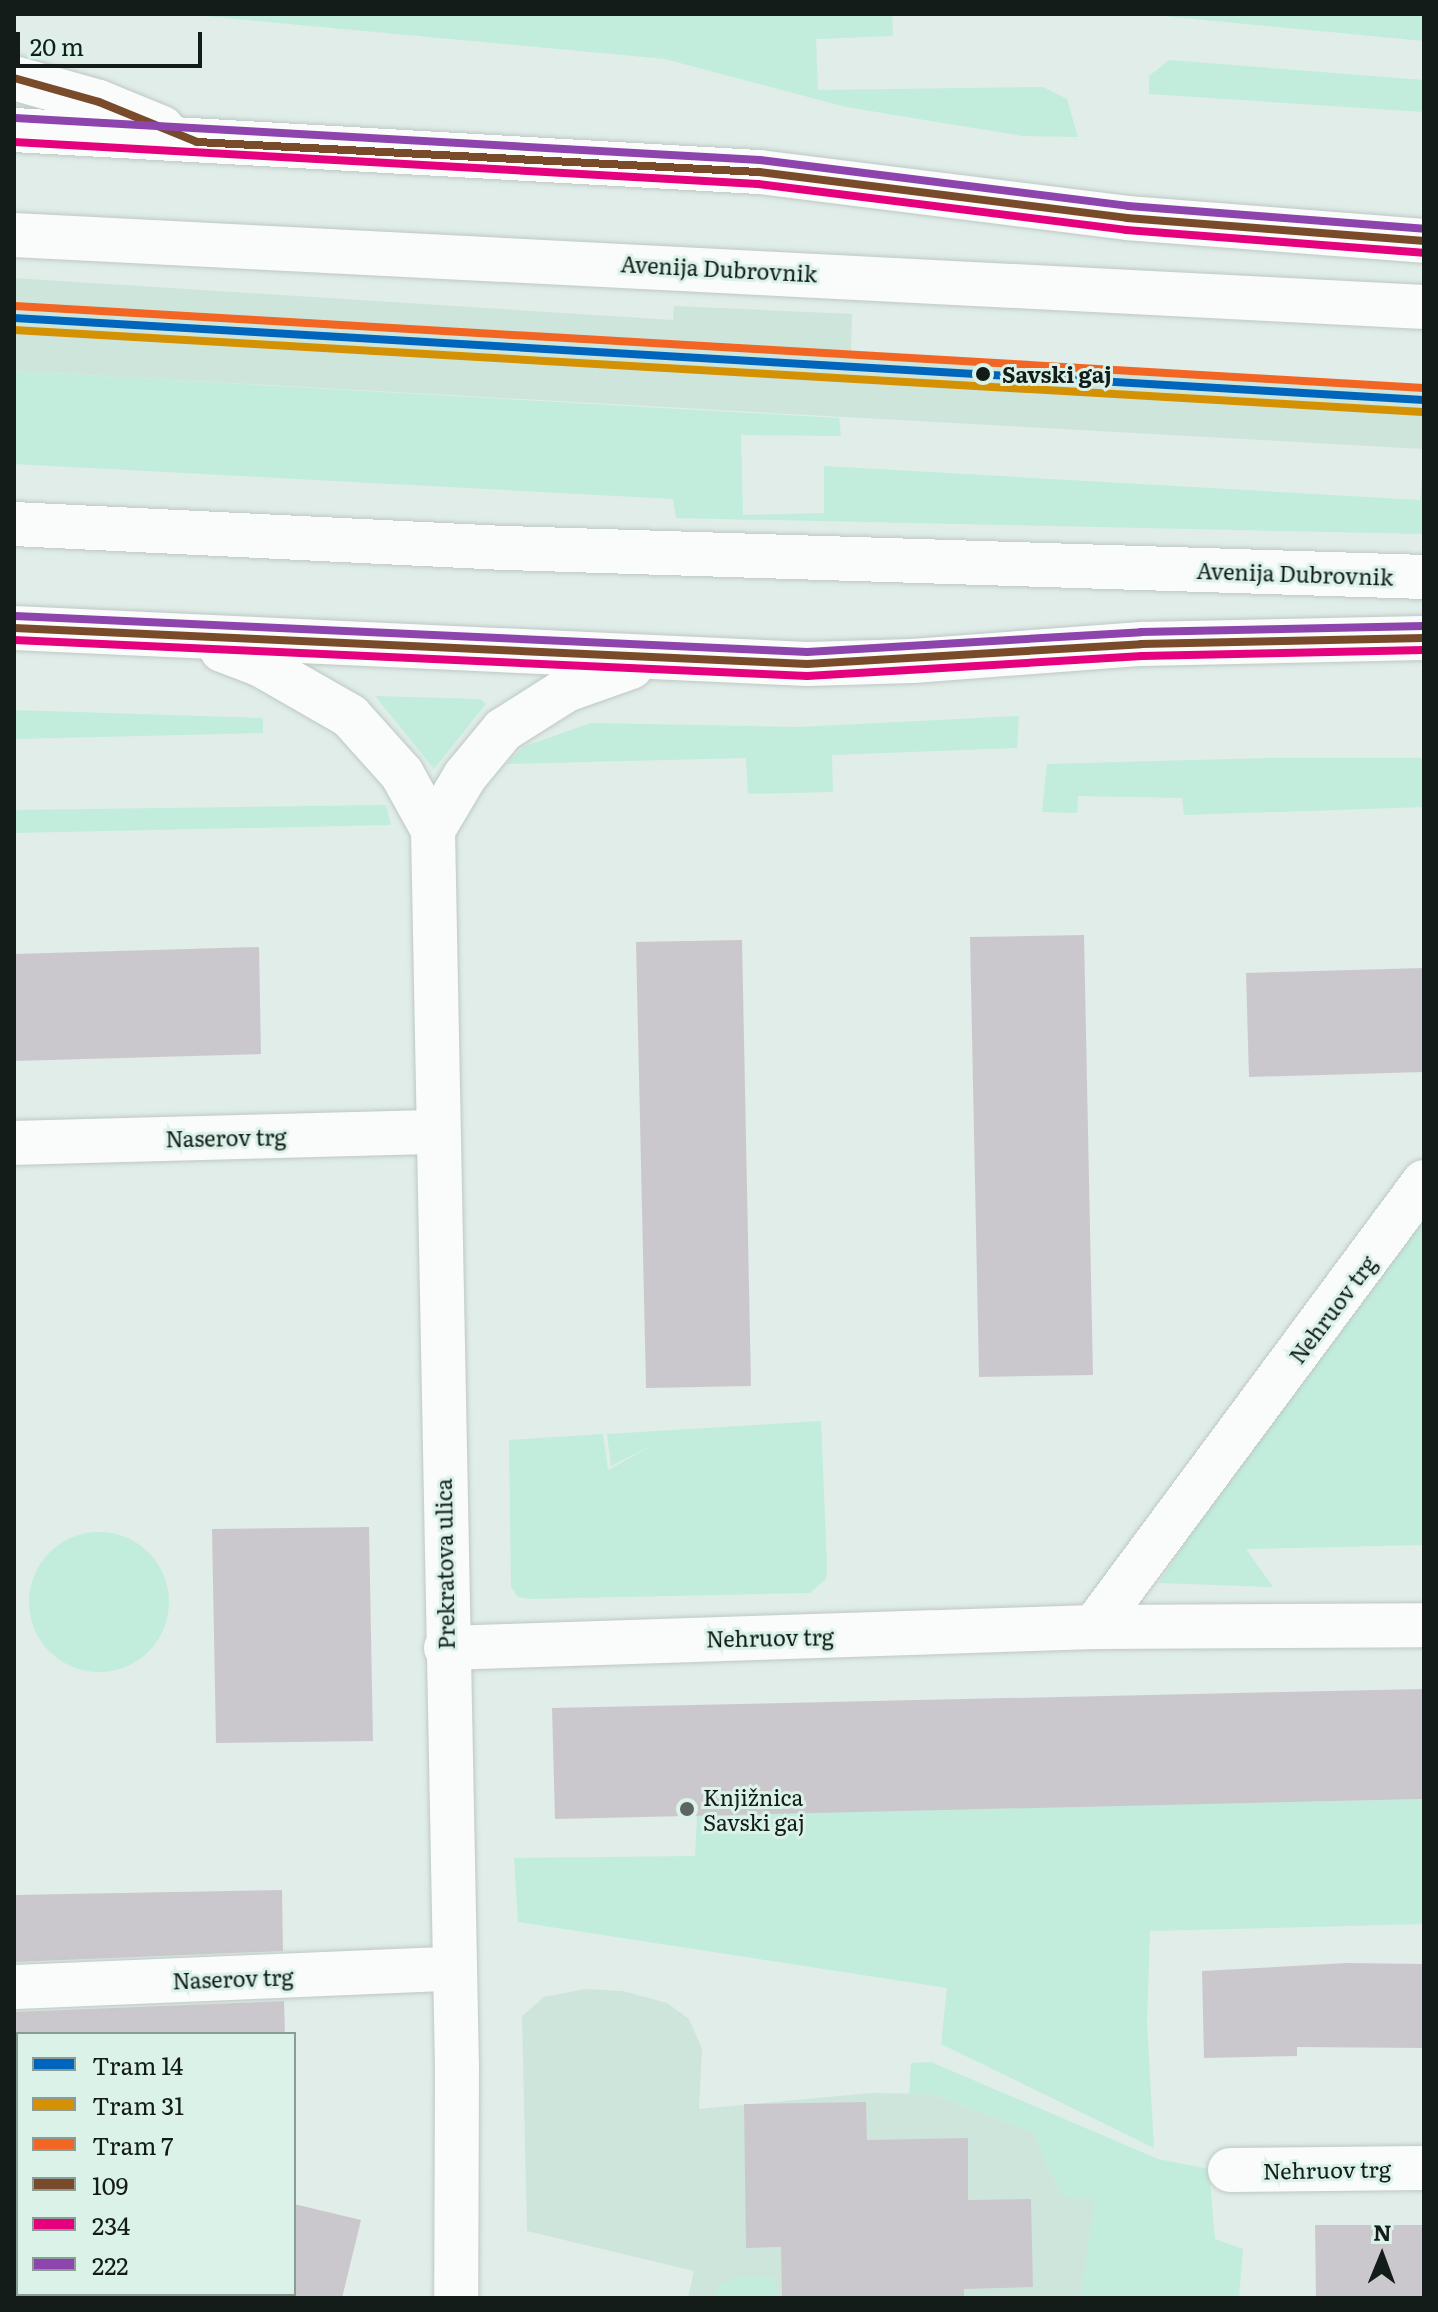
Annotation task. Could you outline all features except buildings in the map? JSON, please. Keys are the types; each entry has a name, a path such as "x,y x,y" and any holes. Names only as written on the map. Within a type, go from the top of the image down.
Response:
{"main road":[{"path":"14,78 99,102 197,142"},
{"path":"14,130 759,172 1127,218 1424,241"},
{"name":"Avenija Dubrovnik","path":"14,235 1424,307"},
{"name":"Avenija Dubrovnik","path":"14,524 523,549 1424,577"},
{"path":"14,628 661,660 913,661 1141,644 1424,638"},
{"path":"194,639 261,665 350,716 402,774 433,830"},
{"path":"433,830 465,776 503,730 566,690 661,660"},
{"name":"Prekratova ulica","path":"433,830 456,2298"},
{"name":"Naserov trg","path":"14,1143 437,1132"},
{"name":"Nehruov trg","path":"1094,1627 1424,1182"},
{"name":"Nehruov trg","path":"446,1648 1094,1627 1424,1625"},
{"name":"Naserov trg","path":"14,1987 451,1969"},
{"name":"Nehruov trg","path":"1230,2170 1424,2168"}],"shaded area":[{"path":"14,278 673,320 674,306 852,314 851,353 1424,387 1424,449 14,371"},
{"path":"585,1989 623,1991 667,2003 689,2019 702,2049 699,2109 871,2093 932,2094 1033,2132 1061,2195 1095,2200 1081,2298 688,2298 694,2271 527,2231 522,2016 544,1997"}],"green space":[{"path":"183,14 892,14 893,36 816,39 818,90 1043,87 1067,99 1078,137 1022,136 846,107 665,59"},
{"path":"1142,14 1424,14 1424,41"},
{"path":"1169,60 1424,80 1424,112 1149,94 1149,76"},
{"path":"14,371 839,418 841,436 741,435 743,515 824,513 824,466 1420,500 1424,449 1424,534 676,518 673,499 14,464"},
{"path":"375,696 480,699 486,704 434,769"},
{"path":"14,710 263,718 263,733 14,739"},
{"path":"1019,716 1017,748 832,755 833,792 748,794 746,758 506,764 525,746 591,723 799,727"},
{"path":"1267,758 1424,758 1424,807 1184,815 1182,798 1078,796 1077,813 1042,812 1047,764"},
{"path":"386,805 391,825 14,833 14,810"},
{"path":"1424,1213 1424,1545 1246,1549 1273,1587 1159,1583 1228,1478"},
{"path":"821,1421 827,1567 826,1579 810,1593 530,1599 518,1597 511,1587 509,1440 603,1434 608,1470 655,1444 611,1466 607,1434"},
{"path":"99,1532 126,1537 148,1553 164,1575 169,1602 164,1629 148,1651 126,1667 99,1672 72,1667 50,1651 34,1629 29,1602 34,1575 50,1553 72,1537"},
{"path":"1424,1799 1424,1924 1150,1931 1147,2022 1154,2148 941,2044 947,1988 518,1922 514,1858 695,1856 697,1815"},
{"path":"931,2062 1158,2159 1209,2169 1215,2239 1243,2249 1239,2298 1081,2298 1094,2200 1061,2195 1033,2132 932,2094 909,2094 911,2063"},
{"path":"737,2277 776,2277 775,2298 715,2298 718,2286"}],"tram line":[{"name":"7","path":"15,306 1424,388"},
{"name":"14","path":"14,318 1424,400"},
{"name":"31","path":"14,330 1423,412"}],"transit line":[{"name":"109","path":"14,78 99,102 197,142 759,172 1127,218 1424,241"},
{"name":"222","path":"15,118 760,160 1128,206 1424,229"},
{"name":"234","path":"14,142 758,184 1126,230 1423,253"},
{"name":"222","path":"15,616 807,652 1141,632 1424,626"},
{"name":"109","path":"14,628 807,664 1141,644 1424,638"},
{"name":"234","path":"14,640 807,676 1142,656 1424,650"}],"place":[{"name":"Savski gaj","path":"983,374"},
{"name":"Knjižnica Savski gaj","path":"687,1809"}]}
